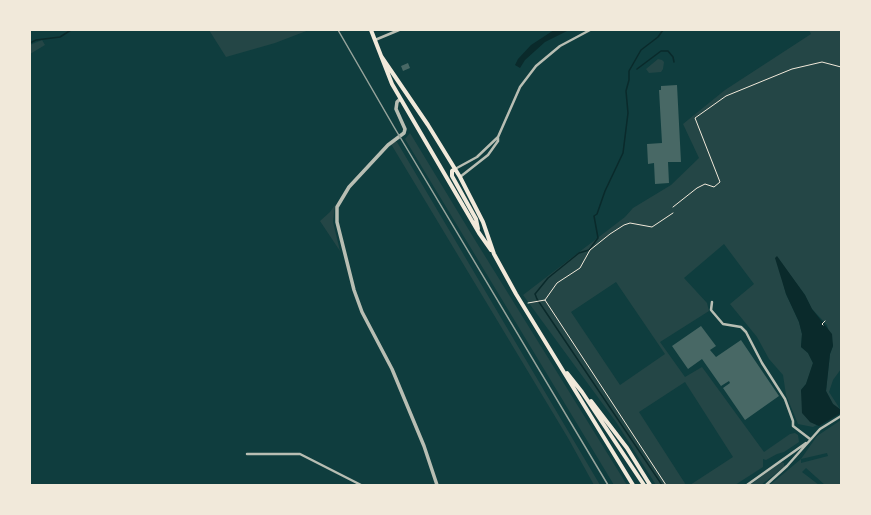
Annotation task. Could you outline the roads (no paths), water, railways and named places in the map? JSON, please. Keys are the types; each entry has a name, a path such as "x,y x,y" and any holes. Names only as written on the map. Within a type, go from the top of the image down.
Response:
{"main road":[{"path":"371,30 386,72 400,99 448,178 479,233 494,254 516,294 633,485"},
{"path":"381,56 406,95 428,125 460,177 483,222 494,254"},
{"path":"400,99 406,95"},
{"path":"455,169 452,171 454,178 476,219 479,233"},
{"path":"448,178 460,177"},
{"path":"555,358 582,392 644,485"},
{"path":"582,392 599,409 650,485"}],"street":[{"path":"375,40 399,30"},
{"path":"460,177 488,155 498,141 498,137 520,86 536,66 560,46 590,30"},
{"path":"400,99 397,102 396,109 405,129 403,134 393,140 358,176 341,198 337,207 337,222 354,290 362,312 392,369 424,446 437,485"},
{"path":"455,169 477,157 498,137"},
{"path":"712,302 711,310 723,324 741,327 746,332 762,363 785,399 793,420 793,426 810,439"},
{"path":"766,485 790,464 810,439 827,424 841,416"},
{"path":"746,485 806,443"},
{"path":"247,454 300,454 361,485"}],"waterway":[{"path":"30,43 36,40 60,37 71,30"},
{"path":"662,485 535,294 548,278 579,253 589,250 598,238 594,216 597,214 605,191 623,153 628,113 626,91 629,80 629,71 641,50 658,37 663,30"},
{"path":"637,69 661,51 668,51 673,57 674,62"}],"railway":[{"path":"338,30 394,127 608,485"}]}
